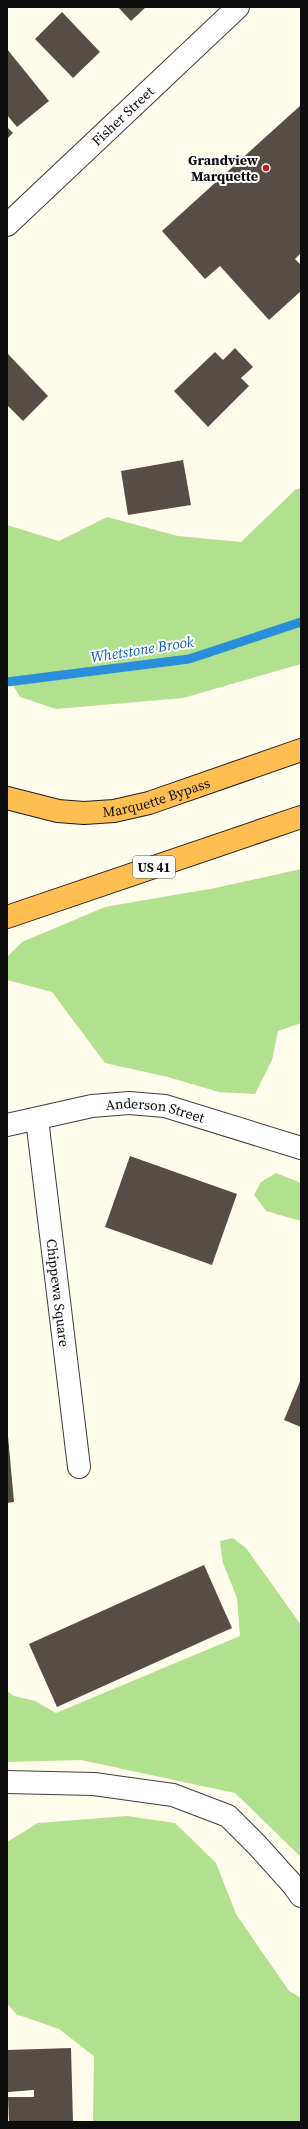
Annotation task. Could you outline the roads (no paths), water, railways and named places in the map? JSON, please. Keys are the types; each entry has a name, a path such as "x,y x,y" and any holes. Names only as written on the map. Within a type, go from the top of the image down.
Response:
{"highway":[{"name":"Marquette Bypass","path":"7,798 58,811 84,813 114,811 149,803 301,750"},
{"name":"US 41","path":"7,917 301,817"}],"street":[{"name":"Fisher Street","path":"7,225 238,7"},
{"name":"Anderson Street","path":"7,1125 92,1106 129,1103 165,1106 301,1148"},
{"name":"Chippewa Square","path":"37,1119 79,1467"},
{"path":"7,1782 94,1784 173,1795 228,1816 294,1885 301,1896"}],"waterway":[{"name":"Whetstone Brook","path":"7,682 189,659 301,622"}],"place":[{"name":"Grandview Marquette","path":"266,168"}]}
